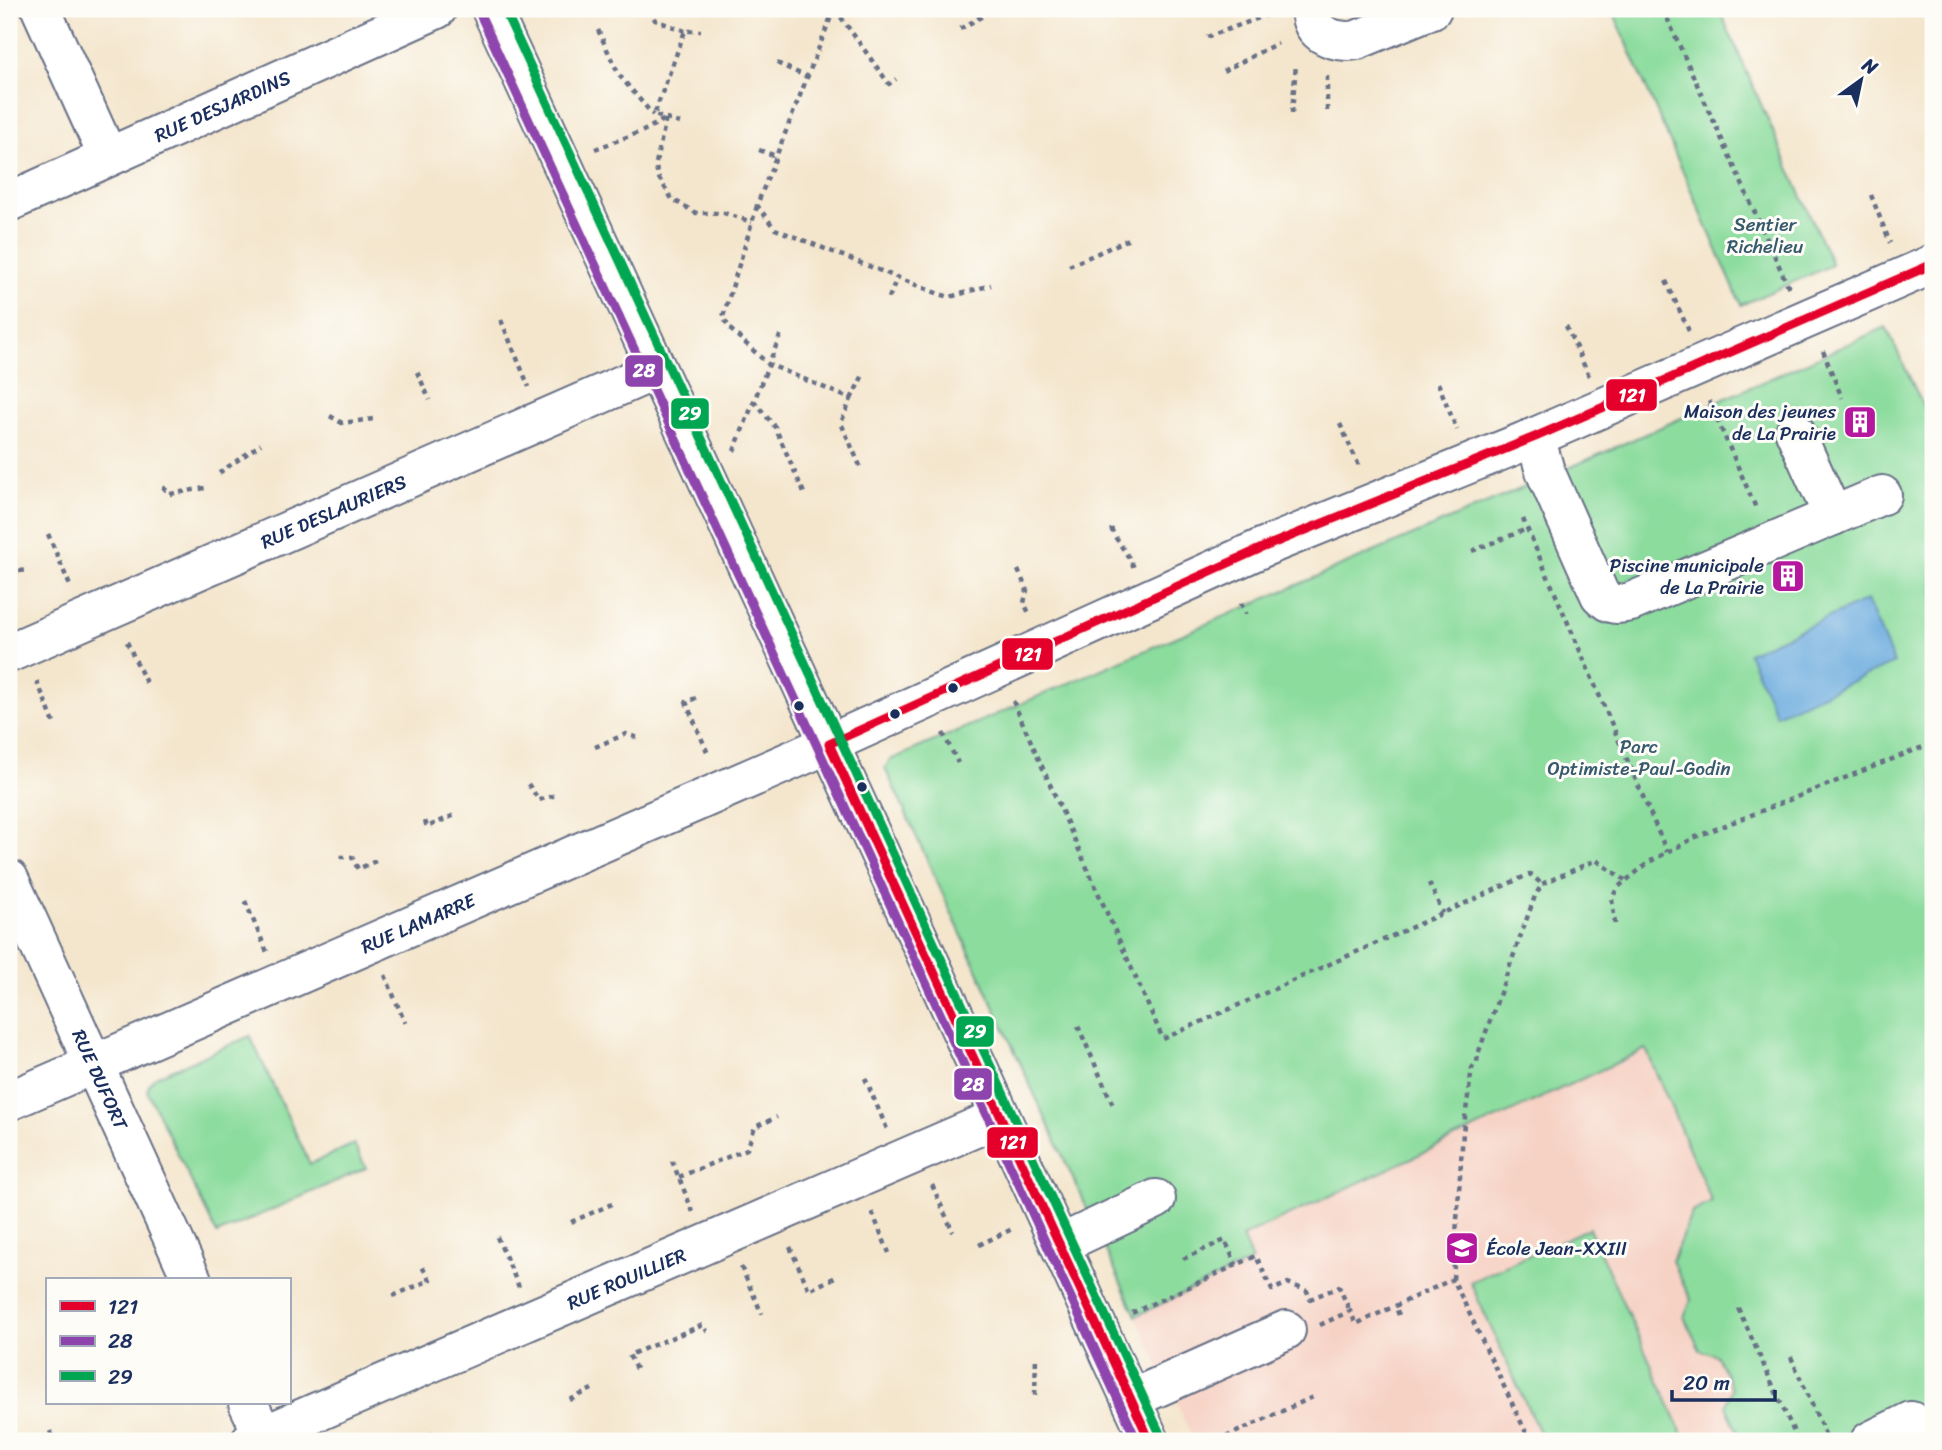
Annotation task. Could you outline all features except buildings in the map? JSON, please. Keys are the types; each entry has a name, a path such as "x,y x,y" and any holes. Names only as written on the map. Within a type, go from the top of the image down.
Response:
{"street":[{"path":"41,9 108,157"},
{"name":"RUE DESJARDINS","path":"9,202 437,9"},
{"path":"491,9 1150,1441"},
{"path":"1311,9 1310,15 1319,31 1332,40 1348,42 1432,9"},
{"name":"RUE LAMARRE","path":"9,1101 829,744 1264,547 1928,279"},
{"name":"RUE DESLAURIERS","path":"21,662 542,419 656,370"},
{"path":"1795,432 1833,516"},
{"path":"1535,437 1545,471 1600,595 1606,602 1616,605 1631,602 1881,495"},
{"name":"RUE DUFORT","path":"9,879 191,1278"},
{"name":"RUE ROUILLIER","path":"257,1430 1000,1117"},
{"path":"1061,1244 1156,1199"},
{"path":"1131,1399 1286,1330"},
{"path":"1870,1441 1911,1421 1920,1441"}],"path":[{"path":"649,9 654,20 685,31 701,31"},
{"path":"835,9 757,205 723,317 730,329 768,364 851,399"},
{"path":"835,9 889,84 896,79"},
{"path":"960,29 995,9"},
{"path":"1207,37 1270,14 1264,9"},
{"path":"1663,9 1789,288"},
{"path":"598,30 619,75 653,115 680,123"},
{"path":"653,115 685,31"},
{"path":"1223,71 1278,43"},
{"path":"776,63 807,76"},
{"path":"1292,113 1296,64"},
{"path":"1326,74 1327,113"},
{"path":"595,149 643,131 666,119"},
{"path":"666,119 656,163 657,175 672,199 696,213 724,213 752,222"},
{"path":"759,150 776,156"},
{"path":"1871,195 1890,244"},
{"path":"757,205 775,229 950,298 991,285"},
{"path":"1069,267 1129,239"},
{"path":"807,252 810,243"},
{"path":"889,298 897,277"},
{"path":"1666,281 1689,332"},
{"path":"501,320 542,419"},
{"path":"1566,326 1589,376"},
{"path":"734,451 782,331"},
{"path":"1822,351 1842,398"},
{"path":"417,372 430,400"},
{"path":"861,468 841,423 863,375"},
{"path":"1438,383 1458,432"},
{"path":"1708,400 1771,542"},
{"path":"754,401 775,427 804,494"},
{"path":"330,416 342,423 373,419"},
{"path":"1340,425 1362,474"},
{"path":"219,472 261,444"},
{"path":"163,487 170,494 205,488"},
{"path":"1525,509 1522,518 1667,852"},
{"path":"1111,528 1117,543 1128,553 1136,572"},
{"path":"1472,551 1527,529"},
{"path":"9,572 28,570"},
{"path":"1018,570 1027,590 1024,603 1030,617"},
{"path":"1241,603 1246,614"},
{"path":"123,633 146,685"},
{"path":"21,662 54,723"},
{"path":"1013,701 1163,1040 1530,874 1542,884"},
{"path":"943,732 958,763"},
{"path":"595,747 626,734 639,738"},
{"path":"1615,924 1612,899 1625,880 1649,862 1698,836 1933,743"},
{"path":"528,784 538,800 556,795"},
{"path":"425,821 427,827 457,814"},
{"path":"340,857 352,857 358,869 378,860"},
{"path":"1530,1441 1453,1279 1463,1132 1472,1068 1477,1062 1535,896 1542,884 1596,860 1625,880"},
{"path":"1429,883 1443,913"},
{"path":"245,901 268,955"},
{"path":"383,973 405,1023"},
{"path":"1078,1026 1113,1105"},
{"path":"679,1177 747,1149 755,1127 777,1117"},
{"path":"928,1176 953,1232"},
{"path":"571,1222 610,1205 608,1198"},
{"path":"868,1202 889,1253"},
{"path":"979,1245 1012,1229"},
{"path":"786,1238 809,1290 838,1276"},
{"path":"1183,1259 1225,1240 1236,1265"},
{"path":"1131,1313 1256,1256 1272,1290 1288,1283 1307,1291 1310,1299 1339,1287 1356,1324 1453,1279"},
{"path":"738,1259 762,1314"},
{"path":"393,1296 430,1280 421,1265"},
{"path":"1395,1306 1399,1315"},
{"path":"1738,1308 1798,1441"},
{"path":"1286,1330 1309,1330 1350,1311"},
{"path":"636,1369 629,1354 703,1325 707,1331"},
{"path":"1035,1395 1036,1355"},
{"path":"1791,1357 1826,1441"},
{"path":"570,1400 592,1389"},
{"path":"1217,1441 1315,1396"},
{"path":"50,1431 54,1441"},
{"path":"413,1441 432,1433"},
{"path":"1805,1441 1814,1437 1826,1441"}],"shaded area":[{"name":"École Jean-XXIII","path":"1647,1049 1712,1202 1672,1260 1691,1300 1700,1349 1717,1356 1732,1388 1741,1439 1746,1441 1194,1441 1136,1316 1252,1262 1242,1237 1383,1173 1463,1132"}],"green space":[{"name":"Sentier Richelieu","path":"1612,9 1719,9 1832,265 1741,305"},
{"name":"Parc Optimiste-Paul-Godin","path":"1886,327 1933,427 1933,1441 1741,1439 1726,1406 1732,1388 1717,1356 1700,1350 1684,1317 1691,1299 1672,1261 1692,1212 1712,1202 1646,1049 1242,1237 1252,1261 1136,1316 885,768 890,760 1560,472"},
{"path":"250,1036 310,1164 354,1144 366,1168 217,1234 147,1091 155,1077"},
{"path":"1589,1228 1686,1441 1543,1441 1470,1282"}],"water":[{"path":"1867,600 1894,663 1776,715 1748,653"}],"transit line":[{"name":"29","path":"504,9 1161,1436"},
{"name":"28","path":"480,14 1137,1441"},
{"name":"121","path":"1150,1441 829,744 1264,547 1535,437 1933,264"}],"place":[{"name":"Maison des jeunes de La Prairie","path":"1860,422"},
{"name":"Piscine municipale de La Prairie","path":"1788,576"},
{"name":"École Jean-XXIII","path":"1462,1248"}]}
